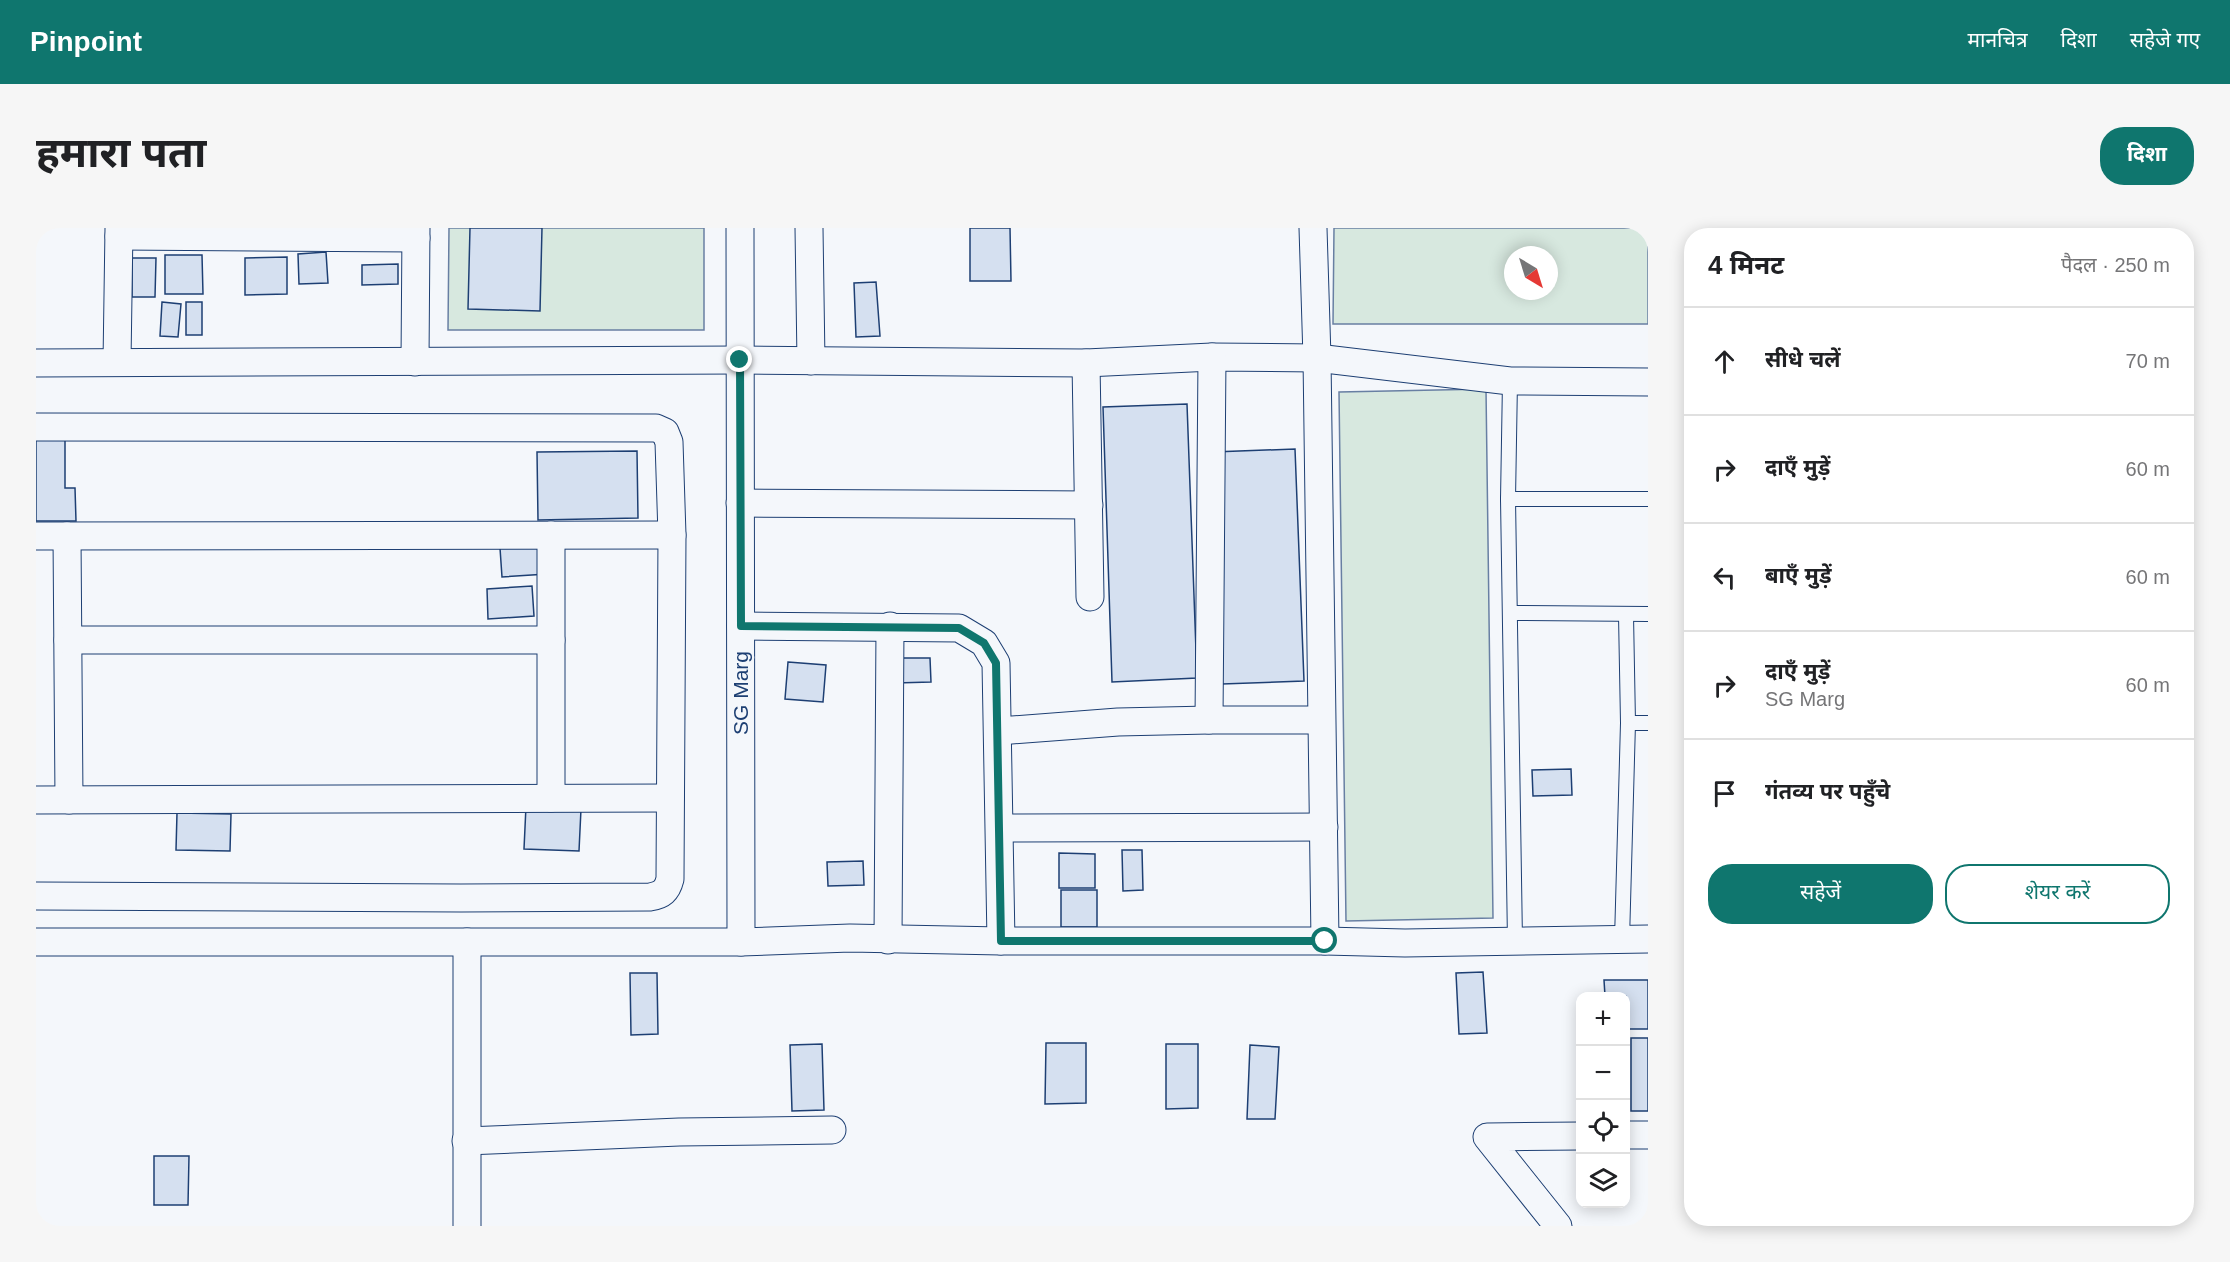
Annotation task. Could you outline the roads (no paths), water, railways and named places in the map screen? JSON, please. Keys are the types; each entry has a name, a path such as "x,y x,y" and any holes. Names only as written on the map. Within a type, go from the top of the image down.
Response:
{"street":[{"name":"SG Marg","path":"740,228 741,942"},
{"path":"809,228 811,361"},
{"path":"1313,228 1317,358 1325,941"},
{"path":"117,362 119,232 416,233 416,362"},
{"path":"1209,720 1212,357"},
{"path":"36,363 740,360 1086,363 1212,357 1317,358 1510,381 1648,382"},
{"path":"1086,363 1090,597"},
{"path":"36,427 656,428 665,432 669,442 672,535 670,879 668,889 660,895 650,897 36,896"},
{"path":"740,503 1089,505"},
{"path":"551,535 551,798"},
{"path":"36,536 672,535"},
{"path":"67,536 69,800"},
{"path":"741,626 959,628 984,643 996,663 1001,941"},
{"path":"888,940 890,626"},
{"path":"68,640 551,640"},
{"path":"999,731 1118,722 1321,720"},
{"path":"36,800 670,798"},
{"path":"1000,828 1324,827"},
{"path":"496,897 496,942"},
{"path":"36,942 888,940 1405,943 1635,939"},
{"path":"467,942 467,1226"},
{"path":"466,1141 679,1132 832,1130"},
{"path":"1630,1135 1648,1135"},
{"path":"1558,1226 1487,1137 1576,1136"}],"lane":[{"path":"1510,381 1510,613 1515,941"},
{"path":"1509,499 1648,499"},
{"path":"1510,613 1648,614"},
{"path":"1626,615 1635,939"},
{"path":"1628,723 1648,723"}]}
